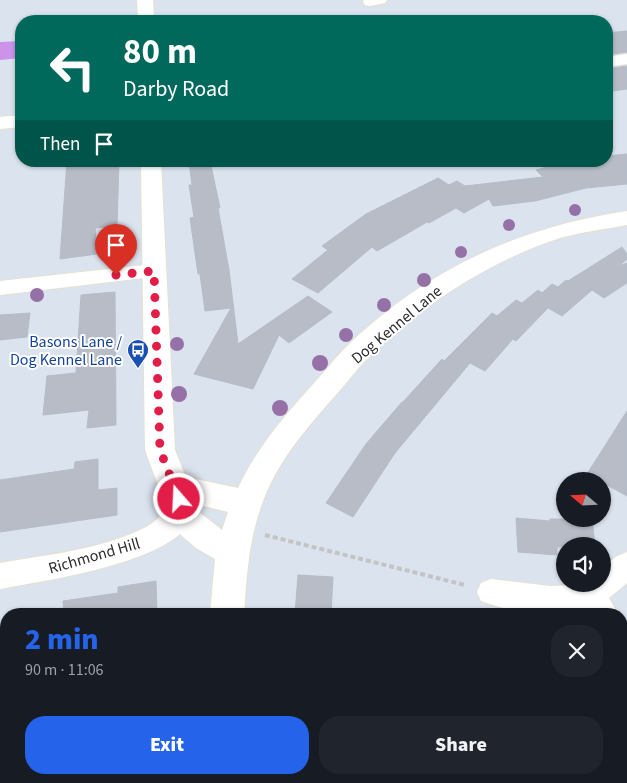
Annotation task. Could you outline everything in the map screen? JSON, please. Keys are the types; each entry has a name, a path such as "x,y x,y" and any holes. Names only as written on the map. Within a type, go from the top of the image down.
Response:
{"street":[{"path":"145,0 146,15"},
{"path":"613,61 627,59"},
{"path":"0,123 15,122"},
{"path":"151,167 160,450 185,496 185,519 207,538 239,528"},
{"name":"Dog Kennel Lane","path":"229,608 239,528 254,486 277,446 303,413 361,349 422,298 454,276 526,242 568,228 627,218"},
{"path":"0,288 154,271"},
{"path":"185,496 239,528"},
{"name":"Richmond Hill","path":"0,576 49,568 140,544 169,527 185,496"},
{"path":"491,592 597,605 627,564"}],"path":[{"path":"239,528 491,592"}],"shaded area":[{"path":"15,41 15,59 0,60 0,42"}],"building":[{"path":"627,31 627,52 613,54 613,32"},
{"path":"627,66 627,89 613,91 613,68"},
{"path":"627,154 627,184 586,188 535,201 493,206 489,199 464,213 456,208 429,223 427,222 377,251 372,247 318,293 292,279 328,250 322,246 366,214 438,178 449,185 457,181 465,186 543,177 536,170 547,167 613,167 613,155"},
{"path":"67,167 119,167 117,226 95,228 97,254 60,259"},
{"path":"190,167 211,167 220,208 218,208 229,270 238,344 308,296 332,312 289,343 279,335 253,389 194,374 231,308 205,311 190,218 194,217 189,185 192,185"},
{"path":"622,247 627,254 627,259 619,266 627,263 627,283 604,298 592,290 562,316 548,308 516,341 513,339 485,371 470,363 395,453 353,517 326,503 366,444 402,402 442,359 444,361 492,313 497,316 516,300 522,303 538,290 542,293 552,284 558,287 566,280 568,281"},
{"path":"115,292 116,425 87,428 89,410 43,415 47,376 76,373 81,295"},
{"path":"30,313 27,337 0,340 0,315"},
{"path":"627,411 627,496 611,487 611,472 588,472"},
{"path":"98,459 98,490 117,488 117,515 0,532 0,480 74,469 75,462"},
{"path":"516,518 550,521 550,519 556,519 556,528 593,528 594,537 556,537 556,555 518,552"},
{"path":"298,575 333,577 331,608 295,608"},
{"path":"156,581 157,608 64,608 63,601 118,593 118,587"}],"place":[{"name":"Basons Lane / Dog Kennel Lane","path":"138,369"}],"route":[{"path":"116,275 154,271 160,450 179,499"}]}
